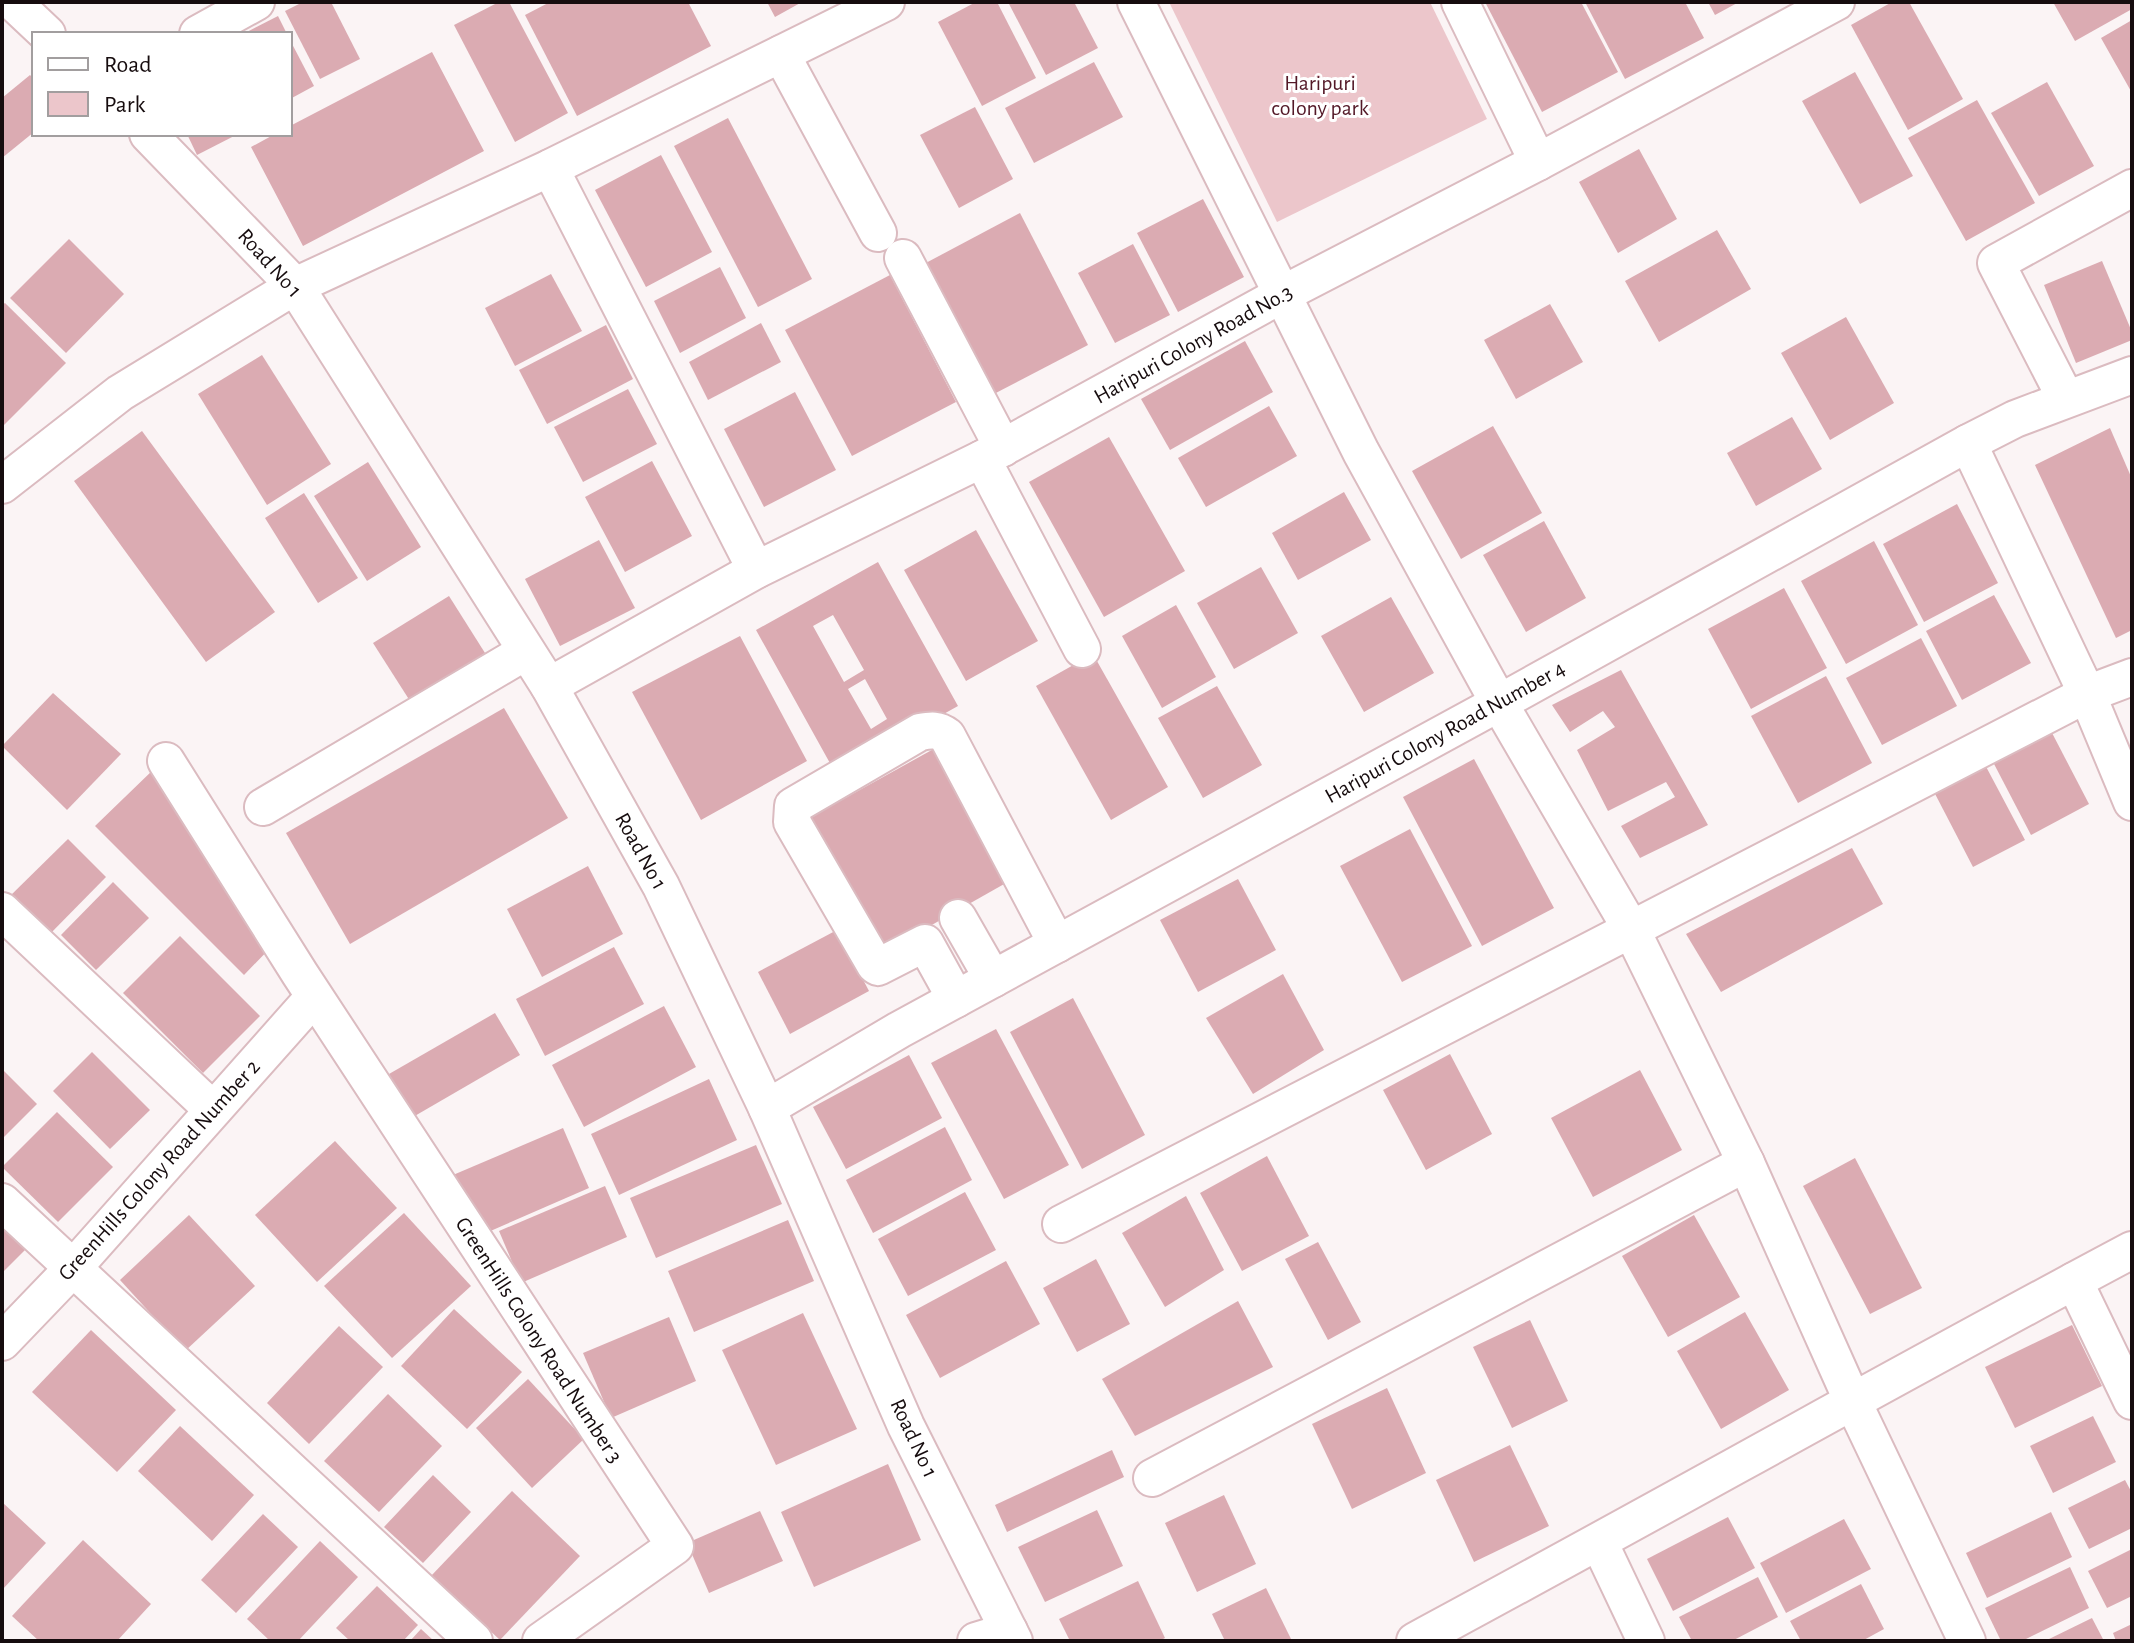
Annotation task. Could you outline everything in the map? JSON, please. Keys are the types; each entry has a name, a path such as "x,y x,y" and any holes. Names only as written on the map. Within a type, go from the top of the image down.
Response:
{"street":[{"path":"13,2 45,32"},
{"path":"202,32 256,2"},
{"path":"4,478 120,393 295,286 550,168 886,2"},
{"path":"1136,2 1361,452 1499,703 1631,929 1746,1163 1852,1400 1967,1641"},
{"path":"1460,2 1538,162"},
{"name":"Haripuri Colony Road No.3","path":"549,686 756,570 993,454 1281,295 1836,2"},
{"path":"781,54 891,246 993,454 1082,649"},
{"name":"Road No 1","path":"150,136 295,286 549,686 661,886 767,1108 1000,1638"},
{"path":"550,168 756,570"},
{"path":"2066,399 1996,263 2132,188"},
{"name":"Haripuri Colony Road Number 4","path":"767,1108 956,999 1968,443 2015,419 2132,375"},
{"path":"1968,443 2087,694 2132,802"},
{"path":"263,807 525,652"},
{"path":"1061,1224 2087,694 2132,677"},
{"path":"956,999 925,943 878,967 875,965 792,822 793,806 920,732 942,732 947,736 1057,944"},
{"path":"166,761 314,997"},
{"path":"2,911 213,1110"},
{"path":"958,918 993,979"},
{"name":"GreenHills Colony Road Number 2","path":"2,1342 74,1267 314,997"},
{"name":"GreenHills Colony Road Number 3","path":"314,997 675,1546 541,1641"},
{"path":"1152,1478 1746,1163"},
{"path":"2,1202 474,1641"},
{"path":"1415,1641 2132,1250"},
{"path":"2074,1281 2132,1401"},
{"path":"1599,1542 1646,1641"}],"green space":[{"name":"Haripuri colony park","path":"1169,2 1430,2 1487,119 1277,222"}],"building":[{"path":"303,2 331,2 360,59 320,79 285,11"},
{"path":"499,2 509,2 568,113 515,142 454,25"},
{"path":"550,2 688,2 711,46 577,116 525,15"},
{"path":"767,2 802,2 775,17"},
{"path":"976,2 997,2 1036,78 982,106 938,22"},
{"path":"1008,2 1074,2 1098,48 1046,75"},
{"path":"1485,2 1581,2 1618,72 1542,112"},
{"path":"1585,2 1685,2 1704,38 1625,79"},
{"path":"1708,2 1739,2 1715,15"},
{"path":"1892,2 1909,2 1963,99 1908,130 1851,25"},
{"path":"2053,2 2132,2 2132,9 2075,41"},
{"path":"278,16 286,32 247,32"},
{"path":"2132,20 2132,93 2101,38"},
{"path":"292,44 314,86 292,98"},
{"path":"432,52 484,151 303,246 251,147 271,136 292,136 292,125"},
{"path":"1094,62 1123,117 1034,163 1005,108"},
{"path":"1855,72 1913,176 1860,204 1802,101"},
{"path":"30,75 32,77 32,134 2,158 2,98"},
{"path":"2047,82 2094,166 2039,196 1991,113"},
{"path":"1977,100 2035,203 1966,241 1908,138"},
{"path":"975,107 1013,179 959,208 920,135"},
{"path":"728,118 812,279 758,307 674,146"},
{"path":"188,136 234,136 197,155"},
{"path":"1639,149 1677,219 1618,253 1579,182"},
{"path":"661,155 712,252 646,287 595,190"},
{"path":"1203,199 1244,277 1178,312 1137,233"},
{"path":"1020,213 1088,345 990,396 922,265"},
{"path":"1717,230 1751,289 1659,342 1625,281"},
{"path":"69,239 124,294 66,353 10,298"},
{"path":"1133,244 1170,315 1115,343 1078,273"},
{"path":"2102,261 2132,332 2132,340 2076,363 2044,285"},
{"path":"720,267 746,318 680,353 654,301"},
{"path":"551,274 582,331 515,366 485,308"},
{"path":"890,275 956,402 852,456 785,330"},
{"path":"5,303 66,363 2,427 2,305"},
{"path":"1550,304 1583,362 1516,399 1484,340"},
{"path":"1846,317 1894,403 1830,440 1781,353"},
{"path":"761,323 781,362 708,400 689,362"},
{"path":"606,325 633,379 547,424 519,370"},
{"path":"1245,341 1273,392 1170,450 1141,399"},
{"path":"262,355 331,464 267,505 198,394"},
{"path":"628,389 657,444 583,482 554,427"},
{"path":"795,392 836,470 764,507 724,429"},
{"path":"1269,406 1297,456 1206,507 1178,458"},
{"path":"1792,417 1822,469 1756,506 1727,453"},
{"path":"1493,426 1542,513 1461,559 1412,471"},
{"path":"2110,428 2132,479 2132,630 2116,638 2035,465"},
{"path":"142,431 275,612 206,662 74,481"},
{"path":"1109,437 1185,571 1104,617 1029,482"},
{"path":"652,461 692,536 625,572 585,497"},
{"path":"368,462 421,547 367,581 314,496"},
{"path":"1344,492 1371,540 1298,580 1272,533"},
{"path":"304,493 358,578 318,603 265,518"},
{"path":"1957,504 1998,583 1924,622 1883,544"},
{"path":"1544,521 1586,598 1526,632 1483,555"},
{"path":"976,530 1038,641 966,681 904,570"},
{"path":"599,540 635,608 560,646 525,579"},
{"path":"1874,541 1918,625 1846,664 1801,581"},
{"path":"878,562 958,706 836,774 756,630","holes":["833,615 864,670 844,682 813,626","865,679 887,719 871,729 848,689"]},
{"path":"1261,567 1298,633 1234,669 1197,603"},
{"path":"1784,588 1827,668 1751,709 1708,629"},
{"path":"1994,595 2031,663 1962,700 1926,631"},
{"path":"449,596 485,653 410,701 373,643"},
{"path":"1391,597 1434,673 1364,712 1321,636"},
{"path":"1176,605 1216,677 1162,708 1122,636"},
{"path":"740,636 807,761 701,820 632,692"},
{"path":"1921,638 1957,706 1882,745 1846,678"},
{"path":"1093,654 1168,787 1111,820 1036,686"},
{"path":"1621,670 1708,825 1640,858 1621,826 1675,797 1666,782 1608,811 1577,750 1615,727 1603,711 1570,732 1552,705"},
{"path":"1826,676 1872,763 1798,803 1751,716"},
{"path":"1217,686 1262,765 1203,798 1158,718"},
{"path":"53,693 121,754 67,810 2,746"},
{"path":"504,708 568,818 350,944 286,833"},
{"path":"2051,731 2089,804 2031,835 1993,762"},
{"path":"939,746 1013,879 884,952 811,817"},
{"path":"1474,759 1554,908 1482,946 1403,797"},
{"path":"1983,761 2025,840 1973,867 1932,788"},
{"path":"155,768 199,828 192,836 229,874 275,943 244,975 95,826"},
{"path":"1410,829 1472,946 1402,982 1340,866"},
{"path":"68,839 106,877 46,938 7,899"},
{"path":"1852,848 1883,904 1721,992 1686,934"},
{"path":"588,866 623,934 542,977 507,909"},
{"path":"1238,879 1276,950 1198,992 1160,920"},
{"path":"113,882 149,918 96,970 61,935"},
{"path":"837,930 869,991 790,1034 758,972"},
{"path":"180,936 260,1016 203,1073 123,993"},
{"path":"614,947 644,1004 545,1056 516,999"},
{"path":"1283,974 1324,1050 1253,1094 1206,1018"},
{"path":"1073,998 1145,1135 1082,1169 1010,1032"},
{"path":"664,1006 696,1067 584,1127 552,1065"},
{"path":"495,1013 520,1055 413,1117 389,1074"},
{"path":"996,1029 1069,1165 1004,1199 931,1063"},
{"path":"92,1052 150,1110 110,1149 53,1091"},
{"path":"1450,1054 1492,1134 1426,1170 1383,1090"},
{"path":"909,1055 942,1118 846,1169 813,1107"},
{"path":"2,1069 37,1104 2,1139"},
{"path":"1640,1070 1682,1150 1593,1197 1551,1118"},
{"path":"709,1079 737,1140 619,1195 591,1134"},
{"path":"57,1112 113,1167 58,1222 2,1167"},
{"path":"945,1127 972,1180 873,1233 846,1180"},
{"path":"563,1128 589,1188 479,1236 453,1175"},
{"path":"335,1141 397,1208 317,1282 255,1215"},
{"path":"756,1145 782,1204 656,1258 630,1198"},
{"path":"1267,1156 1309,1236 1242,1271 1200,1193"},
{"path":"1855,1158 1922,1288 1870,1314 1803,1186"},
{"path":"605,1186 627,1237 521,1283 499,1231"},
{"path":"965,1192 996,1250 908,1296 878,1239"},
{"path":"1186,1196 1224,1270 1165,1307 1122,1233"},
{"path":"404,1213 471,1286 392,1358 324,1286"},
{"path":"189,1215 255,1286 185,1351 120,1280"},
{"path":"1694,1215 1740,1297 1668,1337 1622,1256"},
{"path":"2,1220 29,1246 2,1273"},
{"path":"788,1220 814,1281 694,1332 668,1271"},
{"path":"1318,1242 1361,1322 1328,1340 1285,1259"},
{"path":"1096,1259 1130,1324 1077,1352 1043,1288"},
{"path":"1006,1261 1040,1324 940,1378 906,1315"},
{"path":"1238,1301 1273,1367 1135,1436 1102,1379"},
{"path":"454,1309 522,1372 467,1429 401,1366"},
{"path":"1745,1312 1789,1390 1721,1429 1677,1351"},
{"path":"803,1313 857,1429 776,1465 722,1350"},
{"path":"669,1317 696,1381 611,1418 583,1353"},
{"path":"1530,1320 1568,1401 1512,1428 1473,1347"},
{"path":"2072,1325 2102,1386 2015,1428 1985,1367"},
{"path":"339,1326 383,1367 309,1444 267,1403"},
{"path":"91,1330 176,1410 117,1472 32,1392"},
{"path":"528,1379 584,1439 532,1488 476,1428"},
{"path":"1387,1388 1426,1473 1352,1509 1312,1424"},
{"path":"388,1394 442,1446 379,1512 324,1461"},
{"path":"2093,1416 2116,1462 2053,1493 2030,1446"},
{"path":"180,1426 254,1495 212,1541 138,1471"},
{"path":"1510,1445 1549,1526 1474,1562 1436,1480"},
{"path":"1112,1450 1124,1477 1007,1532 995,1505"},
{"path":"888,1464 921,1540 814,1587 781,1512"},
{"path":"433,1475 471,1512 423,1563 384,1527"},
{"path":"2125,1480 2132,1493 2132,1528 2089,1549 2068,1508"},
{"path":"512,1491 580,1556 500,1640 431,1576"},
{"path":"1224,1495 1256,1564 1197,1592 1165,1523"},
{"path":"2,1502 46,1543 2,1590"},
{"path":"1097,1510 1123,1566 1045,1602 1018,1547"},
{"path":"760,1511 783,1561 709,1593 687,1543"},
{"path":"2051,1512 2072,1557 1987,1598 1966,1553"},
{"path":"263,1514 298,1547 236,1613 201,1580"},
{"path":"1728,1517 1755,1568 1673,1611 1647,1559"},
{"path":"1844,1519 1871,1569 1786,1613 1760,1563"},
{"path":"83,1540 151,1604 117,1641 39,1641 12,1616"},
{"path":"320,1541 358,1577 298,1641 270,1641 247,1619"},
{"path":"2132,1549 2132,1596 2107,1608 2088,1571"},
{"path":"2070,1567 2089,1608 2022,1641 2001,1641 1985,1608"},
{"path":"1758,1577 1778,1617 1732,1641 1692,1641 1679,1617"},
{"path":"1138,1581 1165,1638 1159,1641 1070,1641 1059,1619"},
{"path":"1861,1584 1884,1629 1862,1641 1801,1641 1790,1621"},
{"path":"377,1586 418,1625 403,1641 350,1641 336,1628"},
{"path":"1266,1588 1292,1641 1225,1641 1212,1614"},
{"path":"2092,1618 2104,1641 2045,1641"},
{"path":"2132,1624 2132,1641 2116,1641 2113,1633"},
{"path":"421,1629 434,1641 410,1641"}]}
